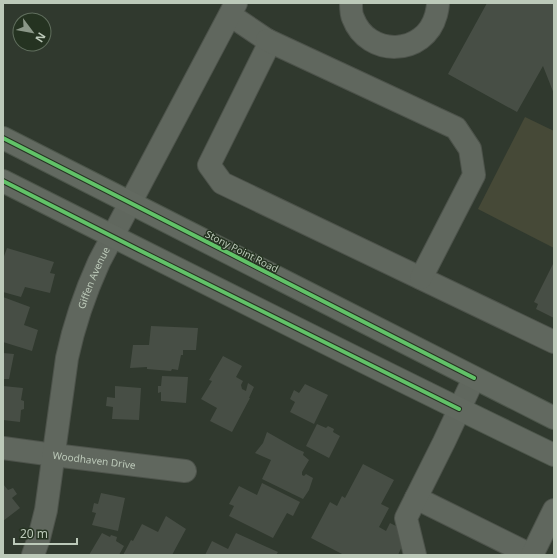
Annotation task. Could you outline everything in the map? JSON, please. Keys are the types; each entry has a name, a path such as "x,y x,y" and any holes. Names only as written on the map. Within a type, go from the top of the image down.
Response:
{"main road":[{"name":"Stony Point Road","path":"3,138 554,418"},
{"path":"3,181 112,237 554,455"}],"street":[{"path":"351,3 352,18 361,33 374,43 391,48 408,45 423,37 434,23 438,3"},
{"path":"233,9 267,40 456,128 470,149 474,175 421,278"},
{"name":"Giffen Avenue","path":"33,555 46,510 67,358 72,335 95,270 233,9"},
{"path":"267,40 270,42 209,165 222,183 554,342"},
{"path":"415,555 406,518 474,378"},
{"name":"Woodhaven Drive","path":"3,448 185,471"},
{"path":"416,498 531,555 554,510"}],"green space":[{"path":"525,117 554,131 554,248 478,209"}],"building":[{"path":"487,3 554,3 554,94 543,66 517,112 448,74"},
{"path":"7,248 54,262 50,273 55,274 50,293 25,287 21,297 3,292 3,259"},
{"path":"554,262 554,318 536,309 538,304 534,302"},
{"path":"3,297 30,307 24,325 38,330 32,351 3,342"},
{"path":"151,326 198,328 196,350 183,350 183,355 181,355 178,370 172,369 171,371 147,369 147,367 130,368 133,345 149,345"},
{"path":"3,353 14,354 9,379 3,379"},
{"path":"223,356 242,366 236,377 243,381 241,385 242,389 246,391 248,383 254,387 250,398 232,432 210,421 217,408 201,399 212,381 209,380"},
{"path":"162,376 188,377 186,403 161,401 161,392 158,393 158,386 161,386"},
{"path":"305,384 328,395 314,424 290,412 295,402 290,399 294,390 299,393"},
{"path":"3,386 23,388 21,400 24,401 24,409 21,410 20,422 3,420"},
{"path":"115,386 141,388 139,420 112,419 113,407 106,406 107,397 115,398"},
{"path":"317,424 326,428 328,426 334,429 333,432 340,436 329,458 306,446"},
{"path":"267,432 304,452 303,455 309,460 302,472 302,475 304,476 306,474 313,478 309,490 303,499 262,479 271,460 255,453 263,443"},
{"path":"363,464 394,480 381,504 389,508 379,527 386,531 390,523 404,530 399,539 404,542 398,555 344,555 311,538 330,502 337,506 342,496 345,498"},
{"path":"262,483 300,502 293,516 287,513 273,538 229,516 234,506 229,504 239,486 257,495"},
{"path":"3,484 8,490 13,488 17,494 12,498 20,508 3,521"},
{"path":"101,493 125,498 118,531 92,525 96,513 92,512 94,503 98,504"},
{"path":"166,516 186,529 172,555 123,555 131,540 133,541 142,524 158,532"},
{"path":"102,533 110,537 111,535 117,537 116,541 124,546 119,555 89,555"},
{"path":"236,533 278,552 276,555 205,555 212,541 228,549"}],"cycle path":[{"path":"3,138 474,378"},
{"path":"3,181 459,409"}]}
